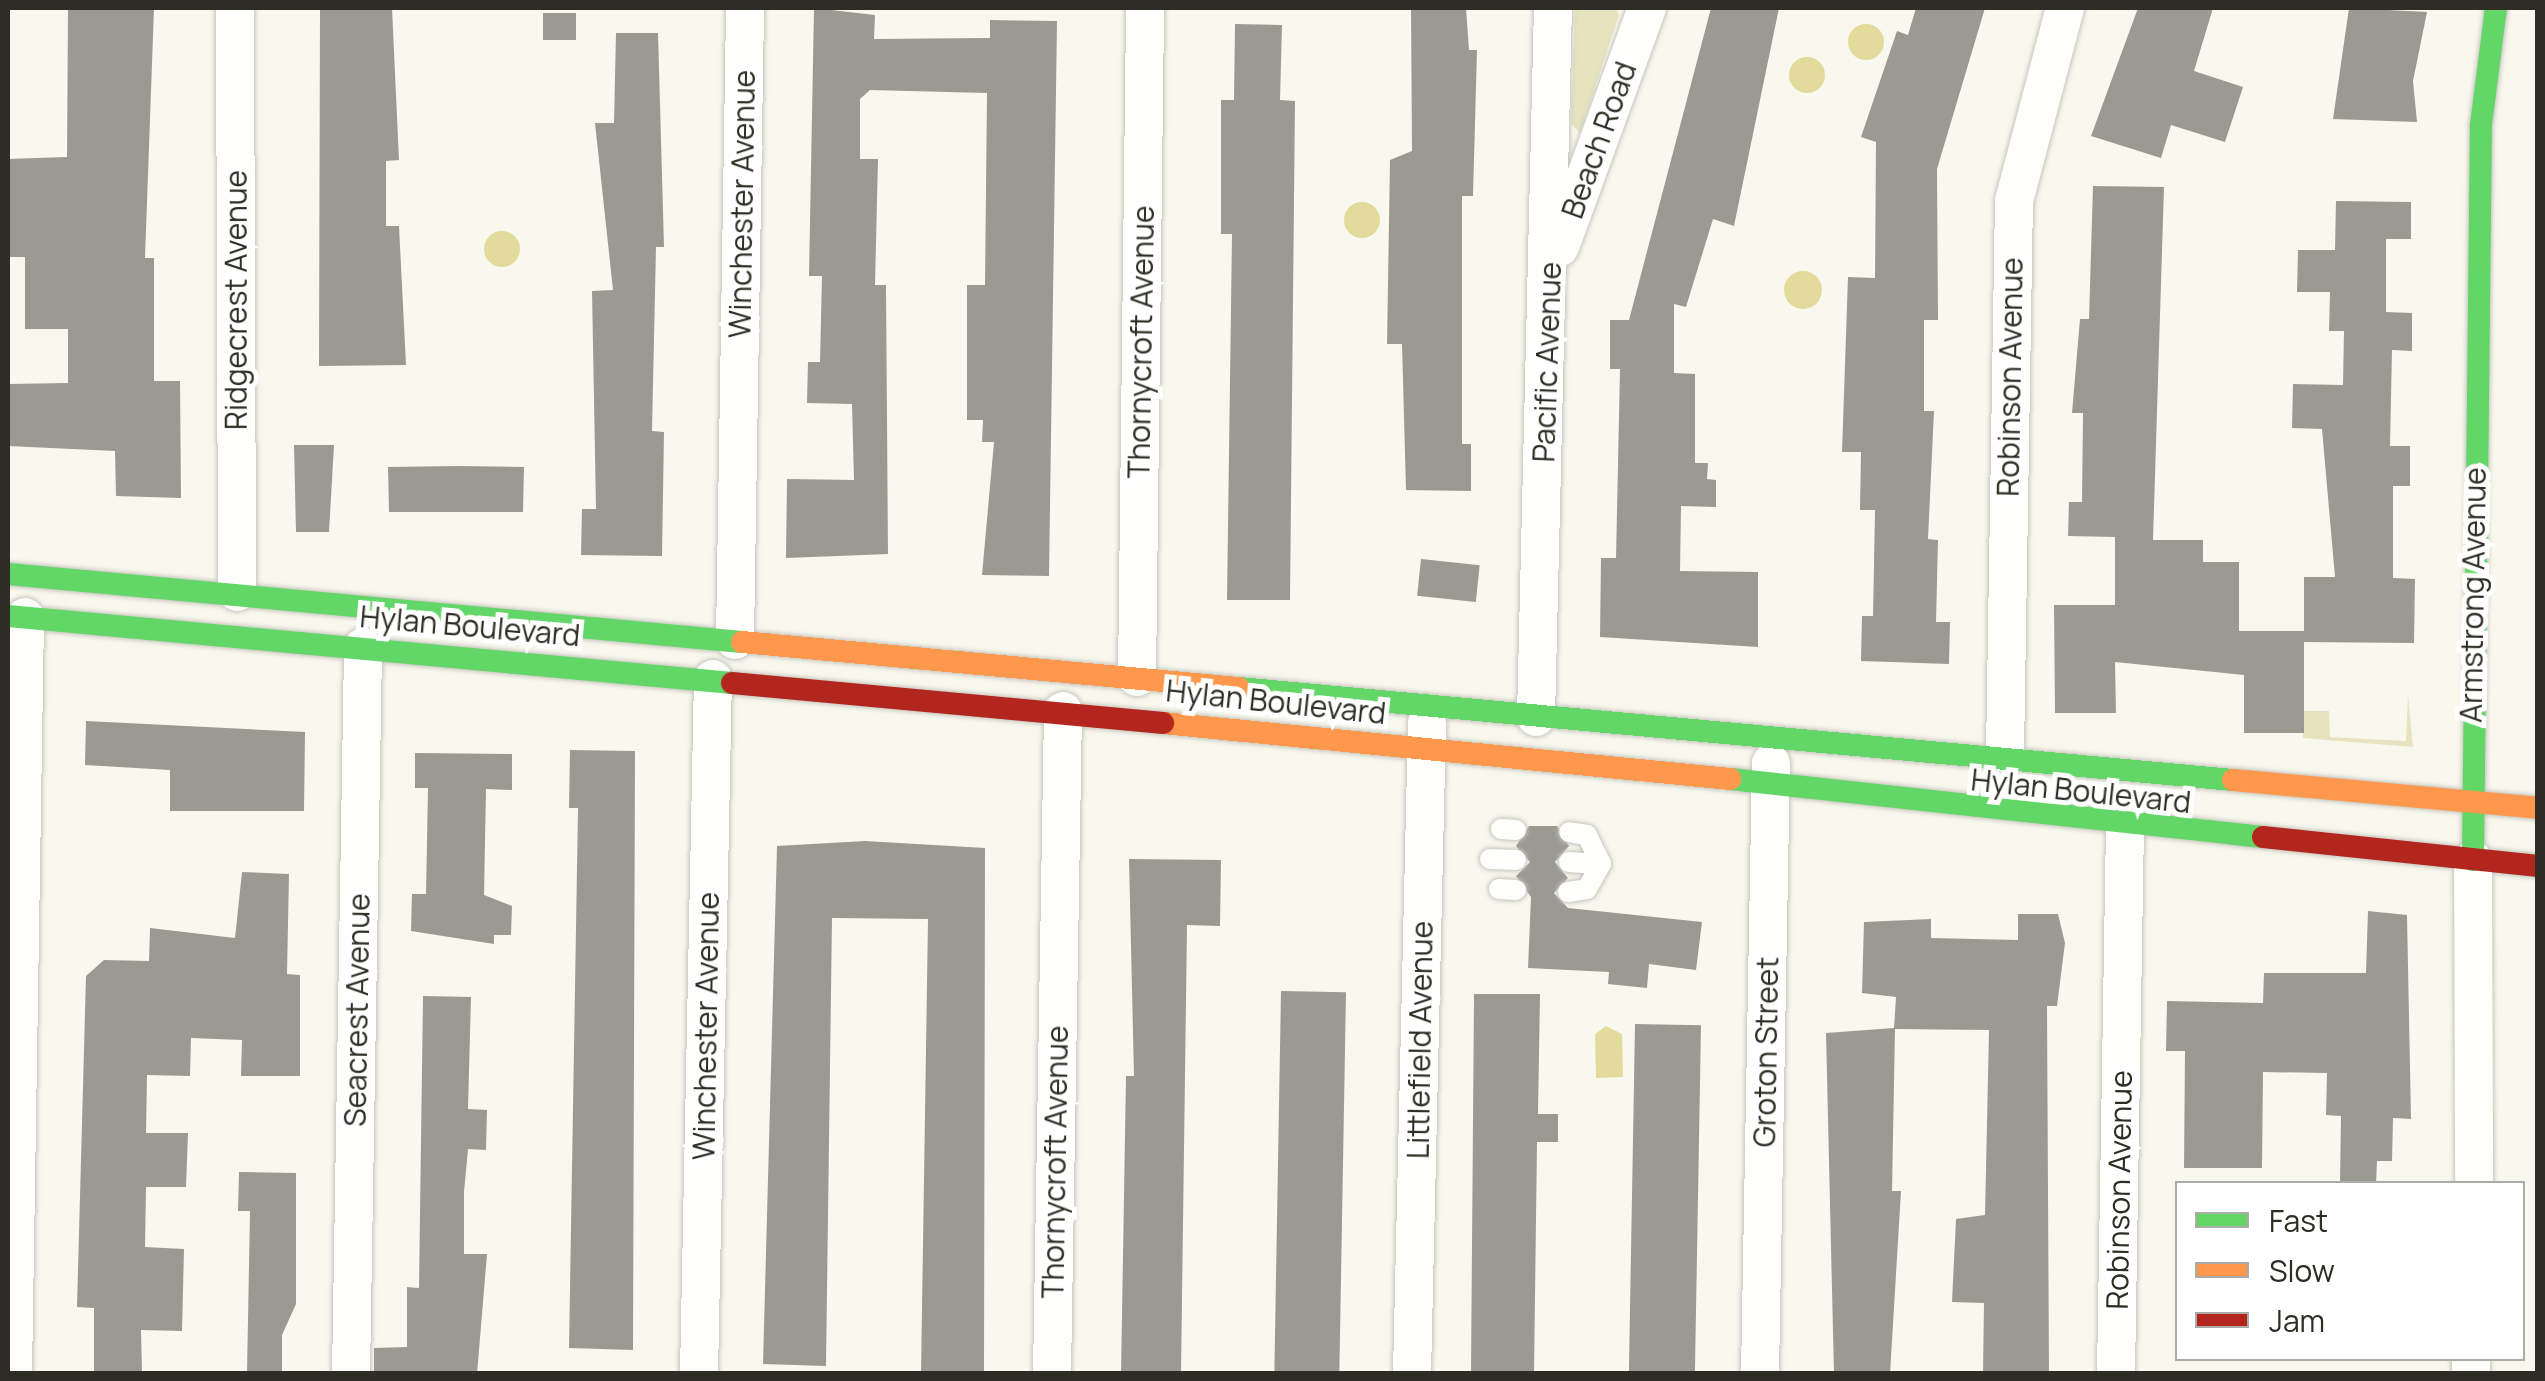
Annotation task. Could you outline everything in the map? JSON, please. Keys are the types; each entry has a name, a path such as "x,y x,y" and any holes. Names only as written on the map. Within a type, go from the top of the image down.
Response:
{"main road":[{"name":"Armstrong Avenue","path":"2473,860 2481,124 2496,8"},
{"name":"Hylan Boulevard","path":"8,574 237,592 1536,717 1771,731 2005,752 2538,808"},
{"name":"Hylan Boulevard","path":"16,616 1426,747 1770,790 2538,866"}],"street":[{"name":"Ridgecrest Avenue","path":"235,8 237,592"},
{"name":"Winchester Avenue","path":"735,640 745,8"},
{"name":"Thornycroft Avenue","path":"1137,677 1145,8"},
{"name":"Pacific Avenue","path":"1536,717 1550,273 1553,8"},
{"name":"Beach Road","path":"1550,273 1647,8"},
{"name":"Robinson Avenue","path":"2005,752 2012,232 2024,142 2065,8"},
{"path":"14,1374 16,616"},
{"name":"Seacrest Avenue","path":"351,1374 363,646"},
{"name":"Winchester Avenue","path":"698,1374 712,678"},
{"name":"Littlefield Avenue","path":"1412,1374 1428,706"},
{"name":"Thornycroft Avenue","path":"1052,1374 1062,711"},
{"name":"Groton Street","path":"1760,1374 1771,731"},
{"name":"Robinson Avenue","path":"2116,1374 2125,826"},
{"name":"Armstrong Avenue","path":"2473,860 2474,1181"}],"lane":[{"path":"1569,832 1587,835 1601,864"},
{"path":"1490,859 1516,860"},
{"path":"1569,862 1601,864"},
{"path":"1568,892 1587,889 1601,864"}],"shaded area":[{"path":"1575,8 1616,8 1619,15 1580,133 1571,124"},
{"path":"1866,24 1878,30 1884,42 1878,54 1866,60 1854,54 1848,42 1854,30"},
{"path":"1807,57 1820,62 1825,75 1820,88 1807,93 1794,88 1789,75 1794,62"},
{"path":"1362,202 1375,207 1380,220 1375,233 1362,238 1349,233 1344,220 1349,207"},
{"path":"502,231 515,236 520,249 515,262 502,267 489,262 484,249 489,236"},
{"path":"1803,271 1816,277 1822,290 1816,303 1803,309 1790,303 1784,290 1790,277"},
{"path":"2408,695 2413,747 2303,738 2303,711 2329,711 2330,737 2406,741"},
{"path":"1606,1026 1622,1034 1623,1077 1596,1078 1595,1034"}],"building":[{"path":"68,8 154,8 145,258 154,258 154,381 180,381 181,498 116,496 115,451 8,446 8,384 68,383 68,329 25,329 25,257 8,257 8,159 67,157"},
{"path":"320,8 392,8 399,160 386,161 386,226 399,226 406,365 319,366"},
{"path":"814,8 875,15 874,39 990,38 990,20 1057,21 1049,576 982,575 994,442 982,442 983,420 967,420 967,285 985,285 987,93 870,90 860,99 860,159 878,159 875,285 886,285 888,554 786,558 787,479 854,480 852,404 807,403 808,362 820,362 822,276 809,276"},
{"path":"1411,8 1466,8 1469,50 1477,50 1473,196 1462,196 1462,444 1471,444 1471,491 1406,490 1402,344 1387,344 1390,160 1412,151"},
{"path":"1711,8 1779,8 1734,226 1713,219 1686,307 1674,304 1674,373 1695,374 1695,463 1708,463 1707,479 1716,480 1716,507 1681,506 1680,571 1758,572 1758,647 1600,637 1601,558 1616,558 1620,369 1610,369 1610,320 1629,320"},
{"path":"1916,8 1985,8 1937,169 1938,320 1924,320 1924,411 1934,411 1928,539 1938,540 1936,622 1950,622 1949,664 1861,661 1862,616 1873,616 1875,510 1860,510 1861,452 1842,452 1848,277 1875,278 1876,142 1861,137 1897,31 1908,35"},
{"path":"2138,8 2213,8 2194,71 2243,87 2225,142 2171,125 2161,158 2091,136"},
{"path":"2349,8 2427,12 2413,81 2417,122 2333,119"},
{"path":"543,13 576,13 576,40 543,40"},
{"path":"1235,24 1282,25 1280,100 1295,101 1290,600 1227,600 1232,234 1221,234 1221,100 1234,100"},
{"path":"616,33 658,33 664,247 656,247 652,431 664,432 662,556 581,555 582,509 596,509 592,291 613,290 595,123 614,123"},
{"path":"2093,186 2164,187 2153,540 2203,540 2203,562 2239,562 2239,631 2304,631 2304,577 2335,577 2322,429 2292,428 2293,384 2343,385 2344,331 2329,331 2330,292 2297,292 2298,250 2335,250 2336,201 2411,202 2411,239 2386,239 2386,312 2412,313 2412,351 2392,350 2390,446 2410,446 2410,486 2393,486 2393,578 2415,579 2414,643 2304,642 2304,733 2244,733 2244,675 2115,662 2116,713 2055,713 2054,605 2115,605 2115,537 2068,536 2069,502 2082,502 2083,413 2072,413 2080,319 2089,319"},
{"path":"294,445 334,445 329,532 296,532"},
{"path":"388,467 524,467 523,512 389,512"},
{"path":"1421,559 1480,565 1476,602 1417,596"},
{"path":"86,721 305,732 304,811 170,811 170,770 85,765"},
{"path":"570,750 635,751 633,1350 569,1348 578,808 569,808"},
{"path":"415,753 512,754 512,790 486,789 484,895 512,906 511,935 494,935 494,944 411,931 412,894 426,894 428,788 415,788"},
{"path":"1529,826 1557,826 1569,846 1555,862 1568,878 1554,893 1568,908 1702,922 1696,970 1649,964 1647,988 1608,984 1609,972 1528,968 1531,897 1516,876 1530,862 1516,846"},
{"path":"865,841 985,848 984,1374 921,1374 928,919 832,918 826,1366 763,1364 777,846"},
{"path":"1129,859 1221,860 1220,926 1187,925 1181,1374 1121,1374 1126,1076 1134,1076"},
{"path":"242,872 289,874 287,974 300,975 300,1076 241,1076 242,1040 191,1038 190,1076 147,1075 146,1133 188,1133 186,1187 146,1187 145,1247 184,1249 182,1331 141,1330 142,1374 94,1374 94,1308 77,1307 86,976 104,960 149,961 150,928 235,938"},
{"path":"2368,911 2407,915 2411,1119 2393,1118 2392,1161 2377,1161 2376,1181 2340,1181 2341,1116 2326,1115 2327,1073 2263,1072 2262,1168 2184,1168 2185,1051 2166,1051 2167,1001 2263,1003 2264,973 2366,973"},
{"path":"2018,914 2058,914 2065,943 2057,1006 2047,1006 2049,1374 1983,1374 1984,1303 1952,1302 1956,1219 1985,1215 1989,1030 1895,1029 1892,1191 1901,1191 1890,1374 1834,1374 1826,1033 1894,1028 1896,997 1862,993 1864,922 1931,919 1931,938 2018,940"},
{"path":"1281,991 1346,992 1339,1374 1274,1374"},
{"path":"1474,994 1540,994 1538,1114 1558,1114 1558,1142 1537,1142 1534,1374 1471,1374"},
{"path":"423,996 471,997 468,1109 487,1110 486,1150 468,1149 464,1192 464,1254 487,1254 477,1374 374,1374 374,1348 407,1347 407,1287 419,1288"},
{"path":"1635,1024 1701,1025 1695,1374 1629,1374"},
{"path":"239,1172 296,1173 296,1304 282,1335 282,1374 247,1374 250,1211 238,1211"}],"traffic: fast":[{"path":"2473,860 2481,125 2496,8"},
{"path":"8,574 742,642"},
{"path":"8,616 732,683"},
{"path":"1239,688 2233,780"},
{"path":"1730,779 2263,837"}],"traffic: slow":[{"path":"742,642 1239,688"},
{"path":"1163,723 1730,779"},
{"path":"2233,780 2538,808"}],"traffic: jam":[{"path":"732,683 1163,723"},
{"path":"2263,837 2538,866"}]}
